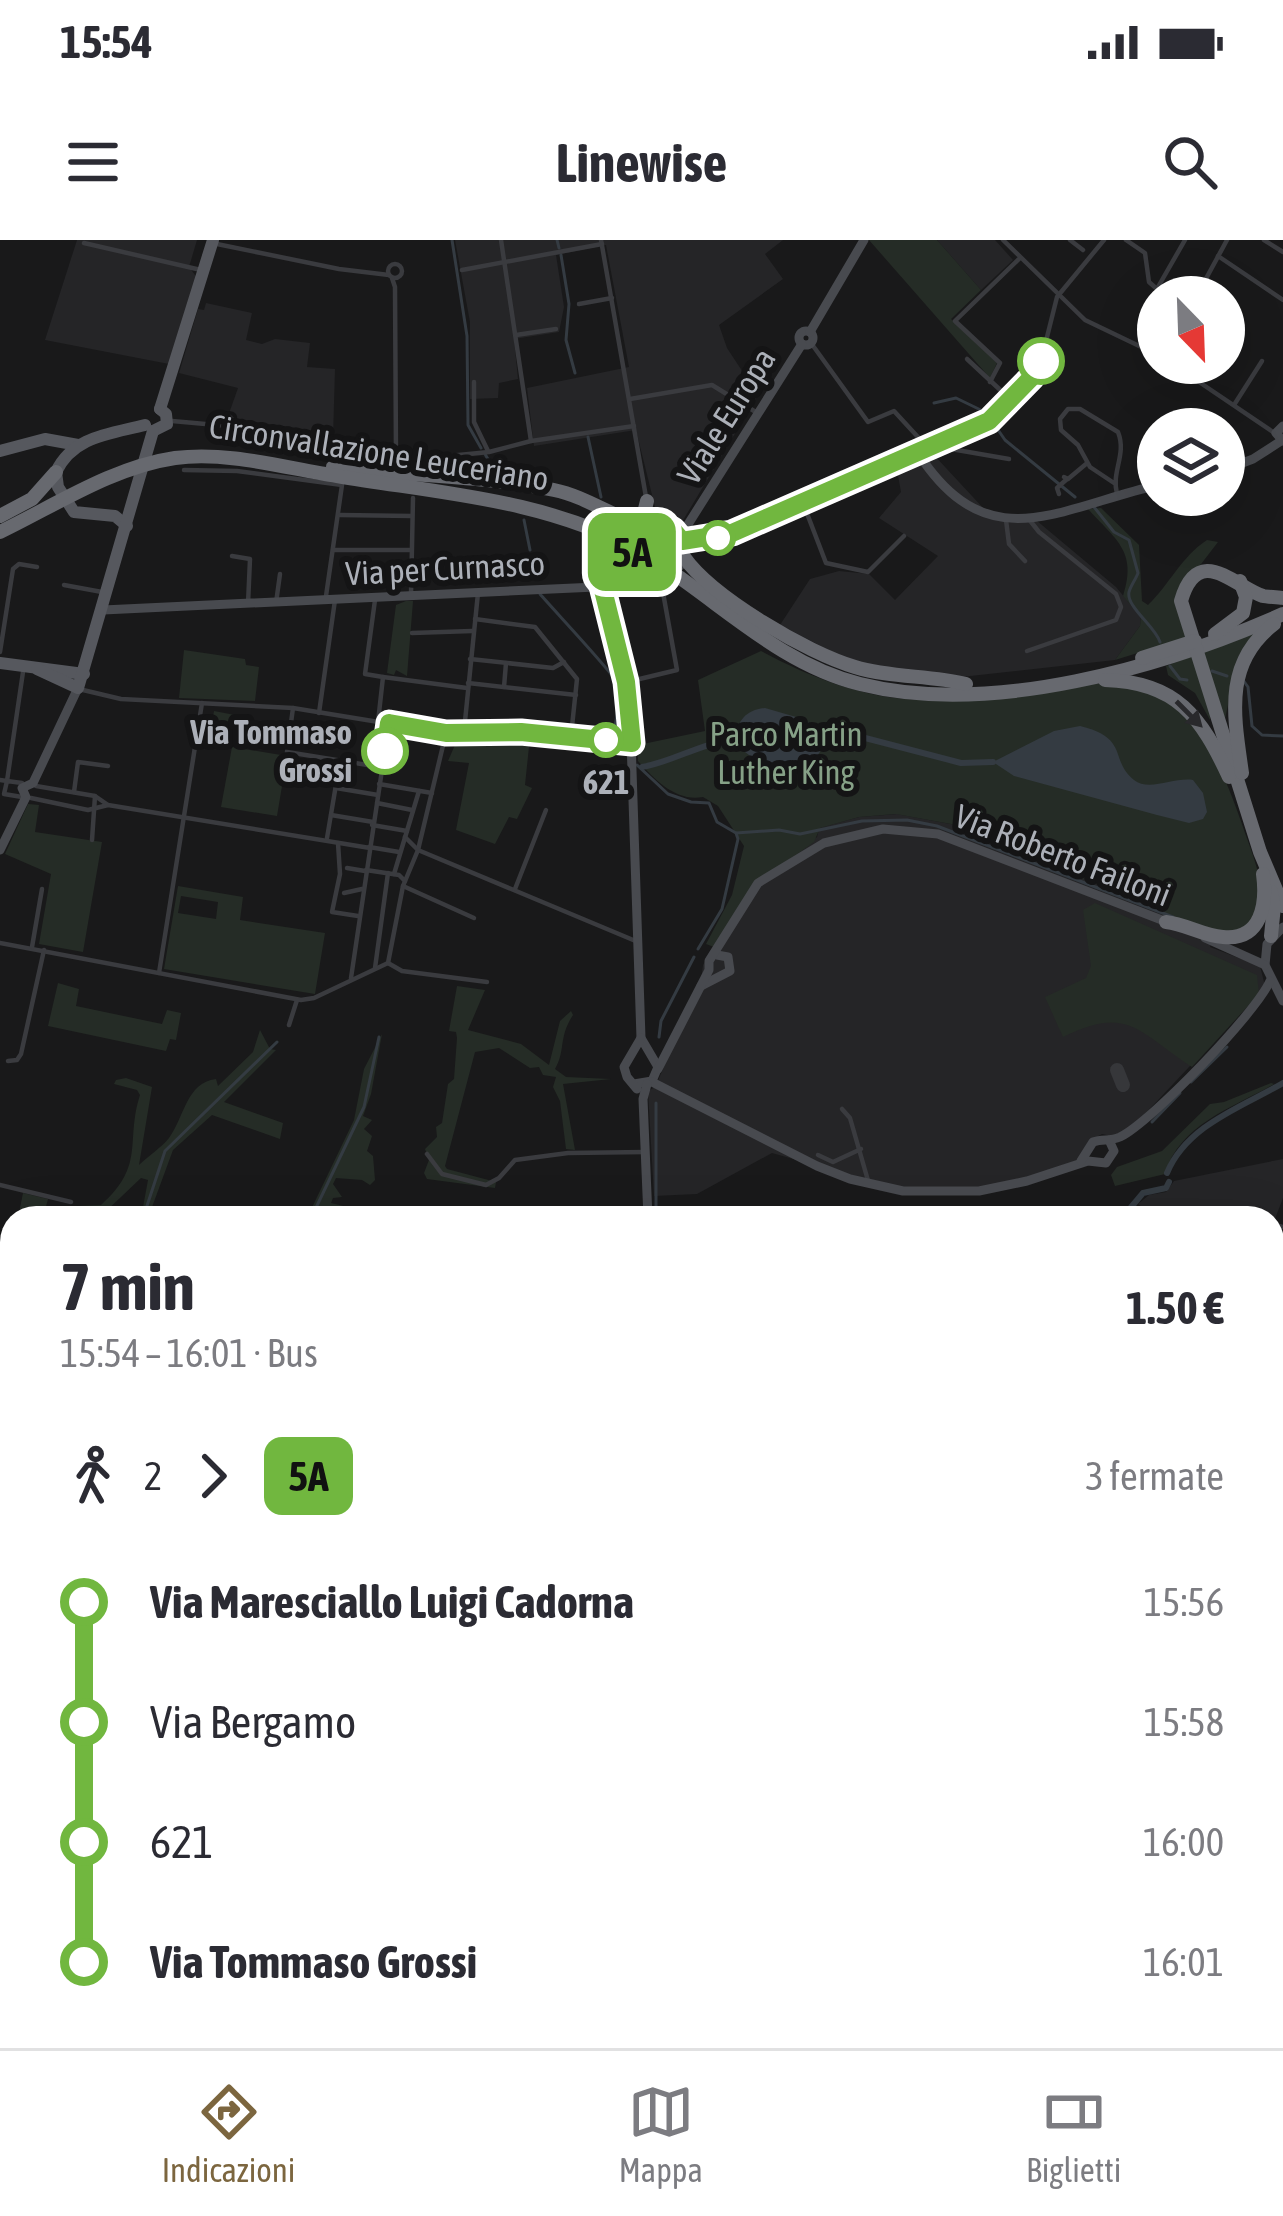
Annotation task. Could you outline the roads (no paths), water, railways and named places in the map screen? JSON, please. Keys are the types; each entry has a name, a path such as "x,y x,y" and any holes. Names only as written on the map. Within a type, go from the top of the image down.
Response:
{"highway":[{"name":"Circonvallazione Leuceriano","path":"0,524 148,458 214,450 554,490 596,502 627,542"},
{"name":"Circonvallazione Leuceriano","path":"148,458 227,458 453,496 627,542"},
{"path":"0,524 32,499 59,467"},
{"path":"619,580 628,563 627,542 648,505"},
{"path":"627,542 660,527"},
{"path":"627,542 820,661 897,683 973,688 1085,671 1216,634 1283,601"},
{"path":"683,547 694,570 815,652 856,668 973,688"},
{"path":"1274,936 1274,907 1261,854 1181,602 1190,582 1204,573 1218,572 1262,596 1283,601"},
{"path":"657,574 767,650 842,682 922,693 1083,679 1173,658 1283,615"},
{"path":"685,577 769,643 856,683"},
{"path":"1216,634 1244,613 1246,597 1240,581"},
{"path":"1249,814 1235,682 1249,649 1283,615"},
{"path":"1083,679 1139,683 1168,695 1191,713 1214,745 1283,906"},
{"path":"1166,922 1226,938 1250,930 1266,902 1261,854"}],"main road":[{"path":"59,467 95,436 163,429 213,241"},
{"path":"30,667 78,688 148,458 147,412 164,415"},
{"path":"0,451 45,439 79,446"},
{"path":"56,441 58,487 74,512 115,516 127,526"},
{"path":"0,663 84,674"}],"street":[{"path":"501,240 531,441"},
{"name":"Viale Europa","path":"657,574 676,569 694,518 808,340 864,240"},
{"path":"1003,240 1085,320 1137,346"},
{"path":"1070,240 1083,250"},
{"path":"461,270 602,242 648,505 660,527 683,547 728,535 994,418 1039,366 1057,297 1104,240"},
{"path":"1126,240 1145,253 1146,276"},
{"path":"1164,276 1185,240"},
{"path":"1207,276 1227,240"},
{"path":"1264,240 1283,252"},
{"path":"213,241 393,277 396,457"},
{"path":"87,242 203,271"},
{"path":"1218,256 1283,300"},
{"path":"990,382 1000,363 955,321 1021,258"},
{"path":"580,304 612,298"},
{"path":"516,335 556,329"},
{"path":"808,340 868,422 894,411 923,450 927,467 971,508 1006,520 1028,518 1116,489 1137,487"},
{"path":"967,359 1011,400"},
{"path":"1234,405 1262,361"},
{"path":"474,382 474,422 489,452"},
{"path":"1202,384 1279,432 1269,447 1245,460"},
{"path":"630,399 712,386 759,414"},
{"path":"1068,409 1080,409 1118,432 1123,449 1116,489 1086,464 1078,445 1061,430 1060,419 1068,409"},
{"path":"164,415 396,457 489,452 634,426"},
{"path":"944,441 951,449 1009,459"},
{"path":"1063,483 1086,464"},
{"path":"184,470 237,471 341,485 319,712"},
{"path":"411,596 413,498"},
{"path":"803,503 826,563 868,572 904,536"},
{"path":"648,505 660,527"},
{"path":"337,515 412,516"},
{"path":"694,518 693,529 702,540"},
{"name":"Viale Europa","path":"660,527 694,518"},
{"path":"1027,651 1116,620 1121,607 1116,594 1028,518"},
{"path":"1006,520 1009,544 1025,561"},
{"path":"626,682 677,670 657,574 627,542 660,527"},
{"path":"332,550 411,550"},
{"path":"232,556 250,560 248,604"},
{"path":"0,652 13,569 20,564 37,567"},
{"path":"276,603 280,574"},
{"name":"Via per Curnasco","path":"103,610 602,586 657,574"},
{"path":"64,585 107,593"},
{"path":"602,586 626,682 641,1038 655,1079"},
{"path":"463,733 478,593"},
{"path":"375,598 365,674 576,695"},
{"path":"475,619 535,627 564,662 577,679 571,736"},
{"path":"412,632 473,631"},
{"path":"470,659 555,668 564,662"},
{"path":"503,686 506,663"},
{"path":"30,667 3,780 5,796 97,809 108,805"},
{"path":"377,722 383,677"},
{"path":"27,797 22,788 32,784 78,688 121,699 293,708 446,733 571,736 632,743"},
{"path":"159,973 202,704"},
{"path":"293,708 287,752 382,768"},
{"path":"351,979 389,723"},
{"path":"0,726 14,728"},
{"path":"388,963 404,884 418,850 446,733"},
{"path":"326,841 340,761"},
{"path":"74,792 78,762 108,766"},
{"path":"3,780 95,796 108,805 401,852"},
{"path":"380,784 432,793"},
{"path":"336,788 412,811 423,823"},
{"path":"63,805 65,790"},
{"path":"375,968 385,896 418,791"},
{"path":"92,840 95,796"},
{"path":"0,850 27,797"},
{"path":"515,890 546,810"},
{"path":"331,815 406,834 418,850 638,942"},
{"name":"Via Roberto Failoni","path":"643,1099 700,987 713,974 710,961 758,884 810,849 836,838 883,829 938,834 1265,965"},
{"path":"338,843 340,874 332,912 358,916"},
{"path":"347,868 391,873 474,918"},
{"path":"32,947 42,889"},
{"path":"344,893 363,889"},
{"path":"385,896 399,905"},
{"path":"382,920 394,929"},
{"path":"1274,936 1265,965 1282,1001"},
{"name":"Via Roberto Failoni","path":"1226,947 1250,952 1274,936"},
{"path":"0,943 297,1000 314,998 388,963"},
{"path":"378,944 390,952"},
{"path":"8,1061 21,1054 44,950"},
{"path":"713,974 728,975 732,967 728,957 717,955"},
{"path":"388,963 402,971 487,982"},
{"path":"1251,1012 1270,981"},
{"path":"289,1025 297,1000"},
{"path":"634,1084 655,1079 773,1146 869,1184 910,1192 956,1193 1027,1181 1092,1157 1106,1163 1112,1146 1251,1012 1270,1000 1282,1001"},
{"path":"641,1038 625,1073 643,1099 648,1206"},
{"path":"628,1058 666,1050"},
{"path":"842,1109 850,1118 869,1184"},
{"path":"1092,1157 1093,1142 1112,1146"},
{"path":"818,1155 833,1162 861,1149"},
{"path":"427,1154 442,1174 486,1185 515,1160 568,1153 646,1152"},
{"path":"0,1185 71,1202"}],"waterway":[{"path":"452,240 467,336 468,425 481,448"},
{"path":"557,240 559,248"},
{"path":"561,255 569,304 566,340 575,373"},
{"path":"934,403 956,398 989,414"},
{"path":"994,424 1005,440 1075,497"},
{"path":"588,437 601,497"},
{"path":"485,454 497,475"},
{"path":"1094,507 1114,532 1129,540 1138,573 1129,598 1160,642"},
{"path":"524,520 530,550"},
{"path":"605,553 606,577"},
{"path":"540,594 618,684 614,733"},
{"path":"1170,666 1180,679 1187,680"},
{"path":"1212,671 1227,676"},
{"path":"1243,680 1252,726 1262,735 1283,736"},
{"path":"827,734 846,733 961,763 993,762"},
{"path":"642,767 736,740"},
{"path":"637,765 668,794 709,803 717,822 738,839 722,909 698,949"},
{"path":"736,833 779,830 800,834 862,821 907,820 937,826 1173,917"},
{"path":"659,1037 661,1021 694,957"},
{"path":"317,1206 364,1107 379,1037"},
{"path":"147,1206 165,1151 277,1042"},
{"path":"1191,1082 1227,1047"},
{"path":"1167,1173 1176,1156 1202,1130 1283,1083"},
{"path":"1152,1122 1180,1093"},
{"path":"656,1103 656,1206"},
{"path":"1132,1206 1143,1193 1166,1188 1169,1182"}],"place":[{"name":"621","path":"606,740"},
{"name":"Via Tommaso Grossi","path":"385,751"}],"park label":[{"name":"Parco Martin Luther King","path":"786,753"}]}
